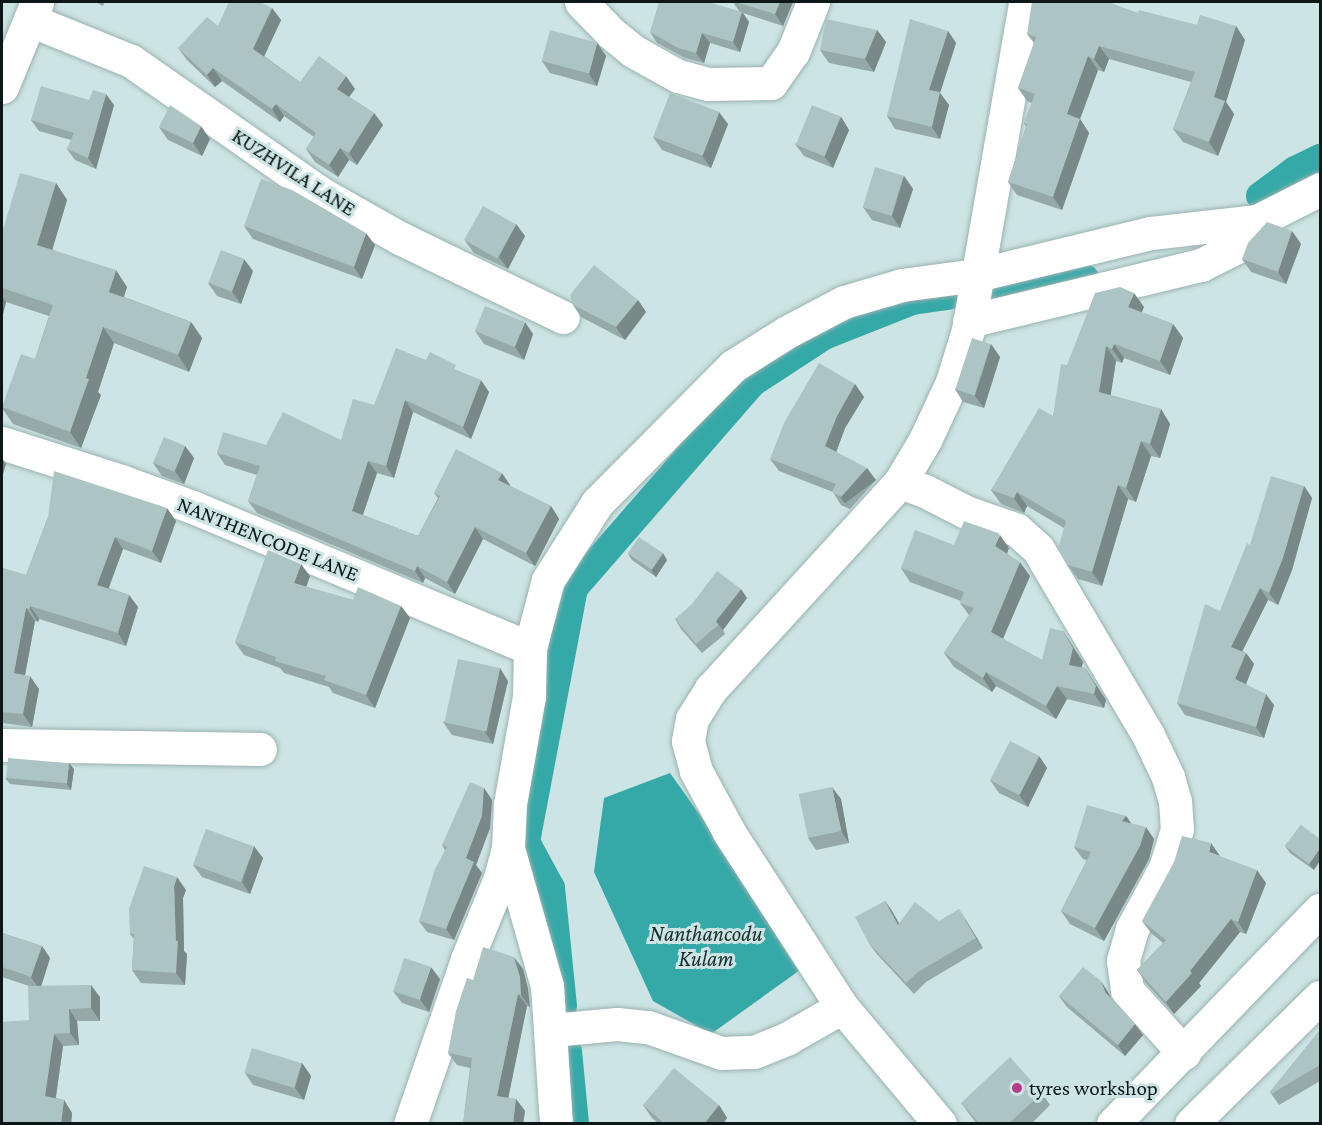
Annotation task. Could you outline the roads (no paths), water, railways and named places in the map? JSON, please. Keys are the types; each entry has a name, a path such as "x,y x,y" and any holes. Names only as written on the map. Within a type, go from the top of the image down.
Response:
{"street":[{"path":"581,2 611,33 633,51 678,76 708,84 771,83 793,52 813,2"},
{"path":"940,1124 842,1007 729,832 696,771 688,741 692,719 711,689 900,482 925,440 952,382 969,321 1025,2"},
{"path":"2,87 8,51 34,11"},
{"name":"KUZHVILA LANE","path":"34,11 131,61 320,193 400,238 563,317"},
{"path":"410,1124 467,959 500,878 508,848 510,804 529,696 530,648 548,580 597,503 733,366 788,332 844,302 902,285 977,275 1151,233 1257,221 1320,189"},
{"path":"969,321 1201,265 1237,247 1252,235 1268,216"},
{"name":"NANTHENCODE LANE","path":"2,443 121,481 195,508 530,648"},
{"path":"900,482 925,491 966,512 1017,530 1038,549 1148,735 1168,777 1175,801 1177,829 1166,866 1132,929 1123,961 1127,990 1184,1053"},
{"path":"2,745 260,749"},
{"path":"508,848 547,986 552,1030 556,1124"},
{"path":"1113,1124 1320,910"},
{"path":"1191,1124 1320,997"},
{"path":"552,1030 617,1024 648,1027 721,1053 754,1052 788,1038 842,1007"}],"water":[{"name":"Nanthancodu Kulam","path":"670,773 807,965 711,1034 653,1001 594,872 604,798"}],"waterway":[{"path":"1260,196 1295,170 1320,158"},
{"path":"996,297 1085,278"},
{"path":"563,1006 551,888 526,842 574,588 752,383 824,336 912,301 948,296"},
{"path":"568,1051 575,1124"}],"place":[{"name":"tyres workshop","path":"1017,1088"}]}
